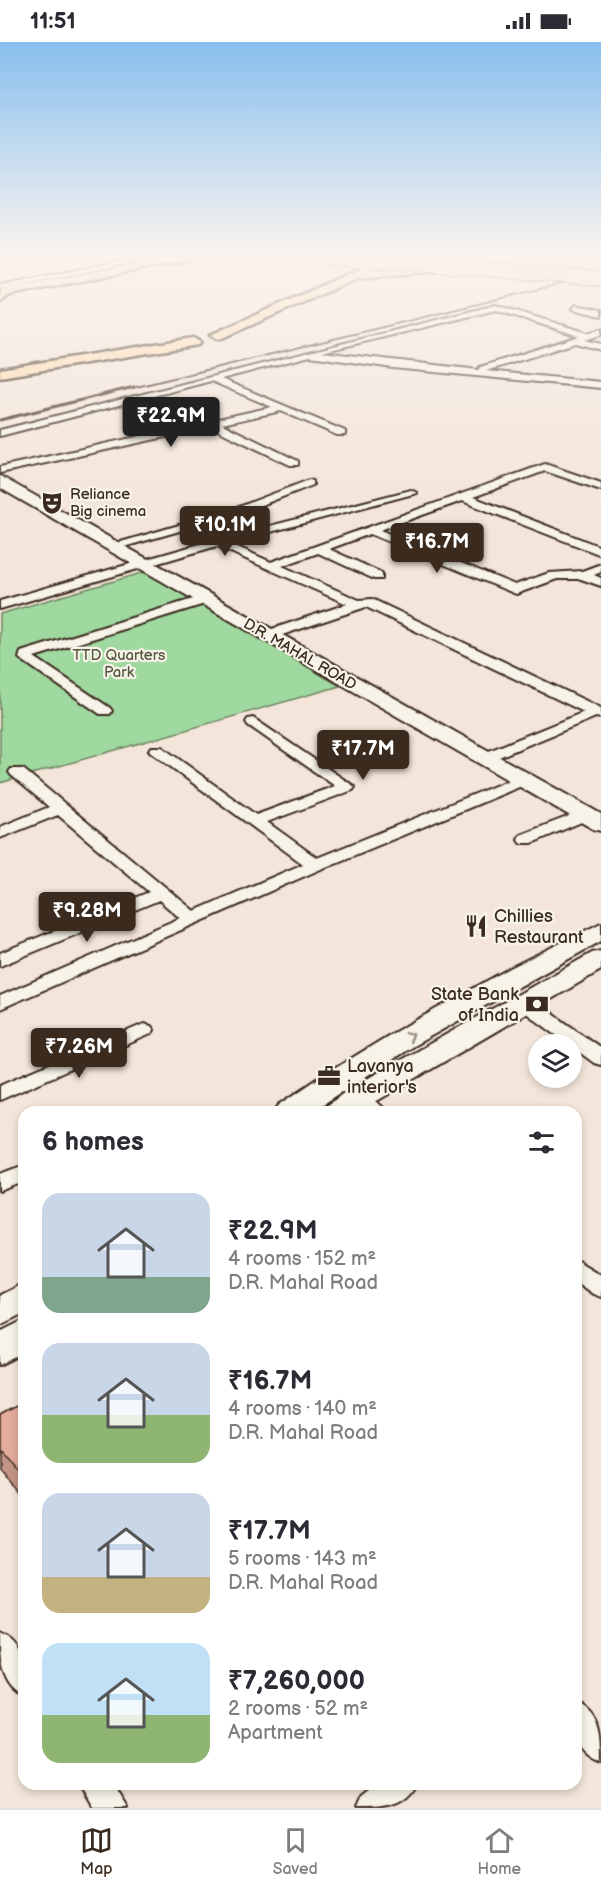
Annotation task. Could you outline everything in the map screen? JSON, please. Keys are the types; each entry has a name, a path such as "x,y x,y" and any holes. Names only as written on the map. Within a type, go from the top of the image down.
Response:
{"main road":[{"path":"0,368 184,339"},
{"path":"0,373 187,339"}],"street":[{"path":"316,353 321,349 361,339"},
{"path":"476,371 574,340 601,347"},
{"path":"0,433 316,353 393,365 476,371 601,385"},
{"path":"214,379 341,433"},
{"path":"0,480 5,477 0,470 285,409"},
{"path":"214,424 294,463"},
{"path":"271,566 545,467 601,487"},
{"name":"D.R. MAHAL ROAD","path":"0,480 593,819"},
{"path":"113,546 253,505 309,483"},
{"path":"0,605 75,586 144,563 411,493"},
{"path":"463,497 601,550"},
{"path":"253,505 292,523"},
{"path":"369,531 516,590 550,575 564,573 583,575 601,582"},
{"path":"219,543 358,604"},
{"path":"318,549 378,576"},
{"path":"583,575 601,568"},
{"path":"105,711 26,658 26,655 206,599"},
{"path":"268,635 367,602 598,713"},
{"path":"484,758 598,713"},
{"path":"252,722 347,787 254,821"},
{"path":"157,750 315,865"},
{"path":"17,772 192,919"},
{"path":"0,1003 315,865 523,780"},
{"path":"0,833 62,808"},
{"path":"526,838 593,819"},
{"path":"0,960 161,893"},
{"path":"297,1106 336,1078 499,985 601,931"},
{"path":"336,1078 358,1106 601,959"},
{"path":"525,1003 601,1058"},
{"path":"0,1093 144,1030"},
{"path":"0,1183 18,1176"},
{"path":"582,1274 601,1288"},
{"path":"0,1312 18,1300"},
{"path":"0,1351 18,1338"},
{"path":"0,1647 18,1673"},
{"path":"582,1724 601,1748"},
{"path":"98,1790 112,1808"},
{"path":"372,1808 394,1790"}],"green space":[{"name":"TTD Quarters Park","path":"145,572 340,686 0,783 0,614"}],"building":[{"path":"18,1405 18,1469 0,1447 0,1415"}],"railway":[{"path":"128,389 332,339"},
{"path":"0,420 134,387"}],"place":[{"name":"Reliance Big cinema","path":"52,503"},
{"name":"Chillies Restaurant","path":"476,926"},
{"name":"State Bank of India","path":"537,1004"},
{"name":"Lavanya interior's","path":"329,1076"}]}
